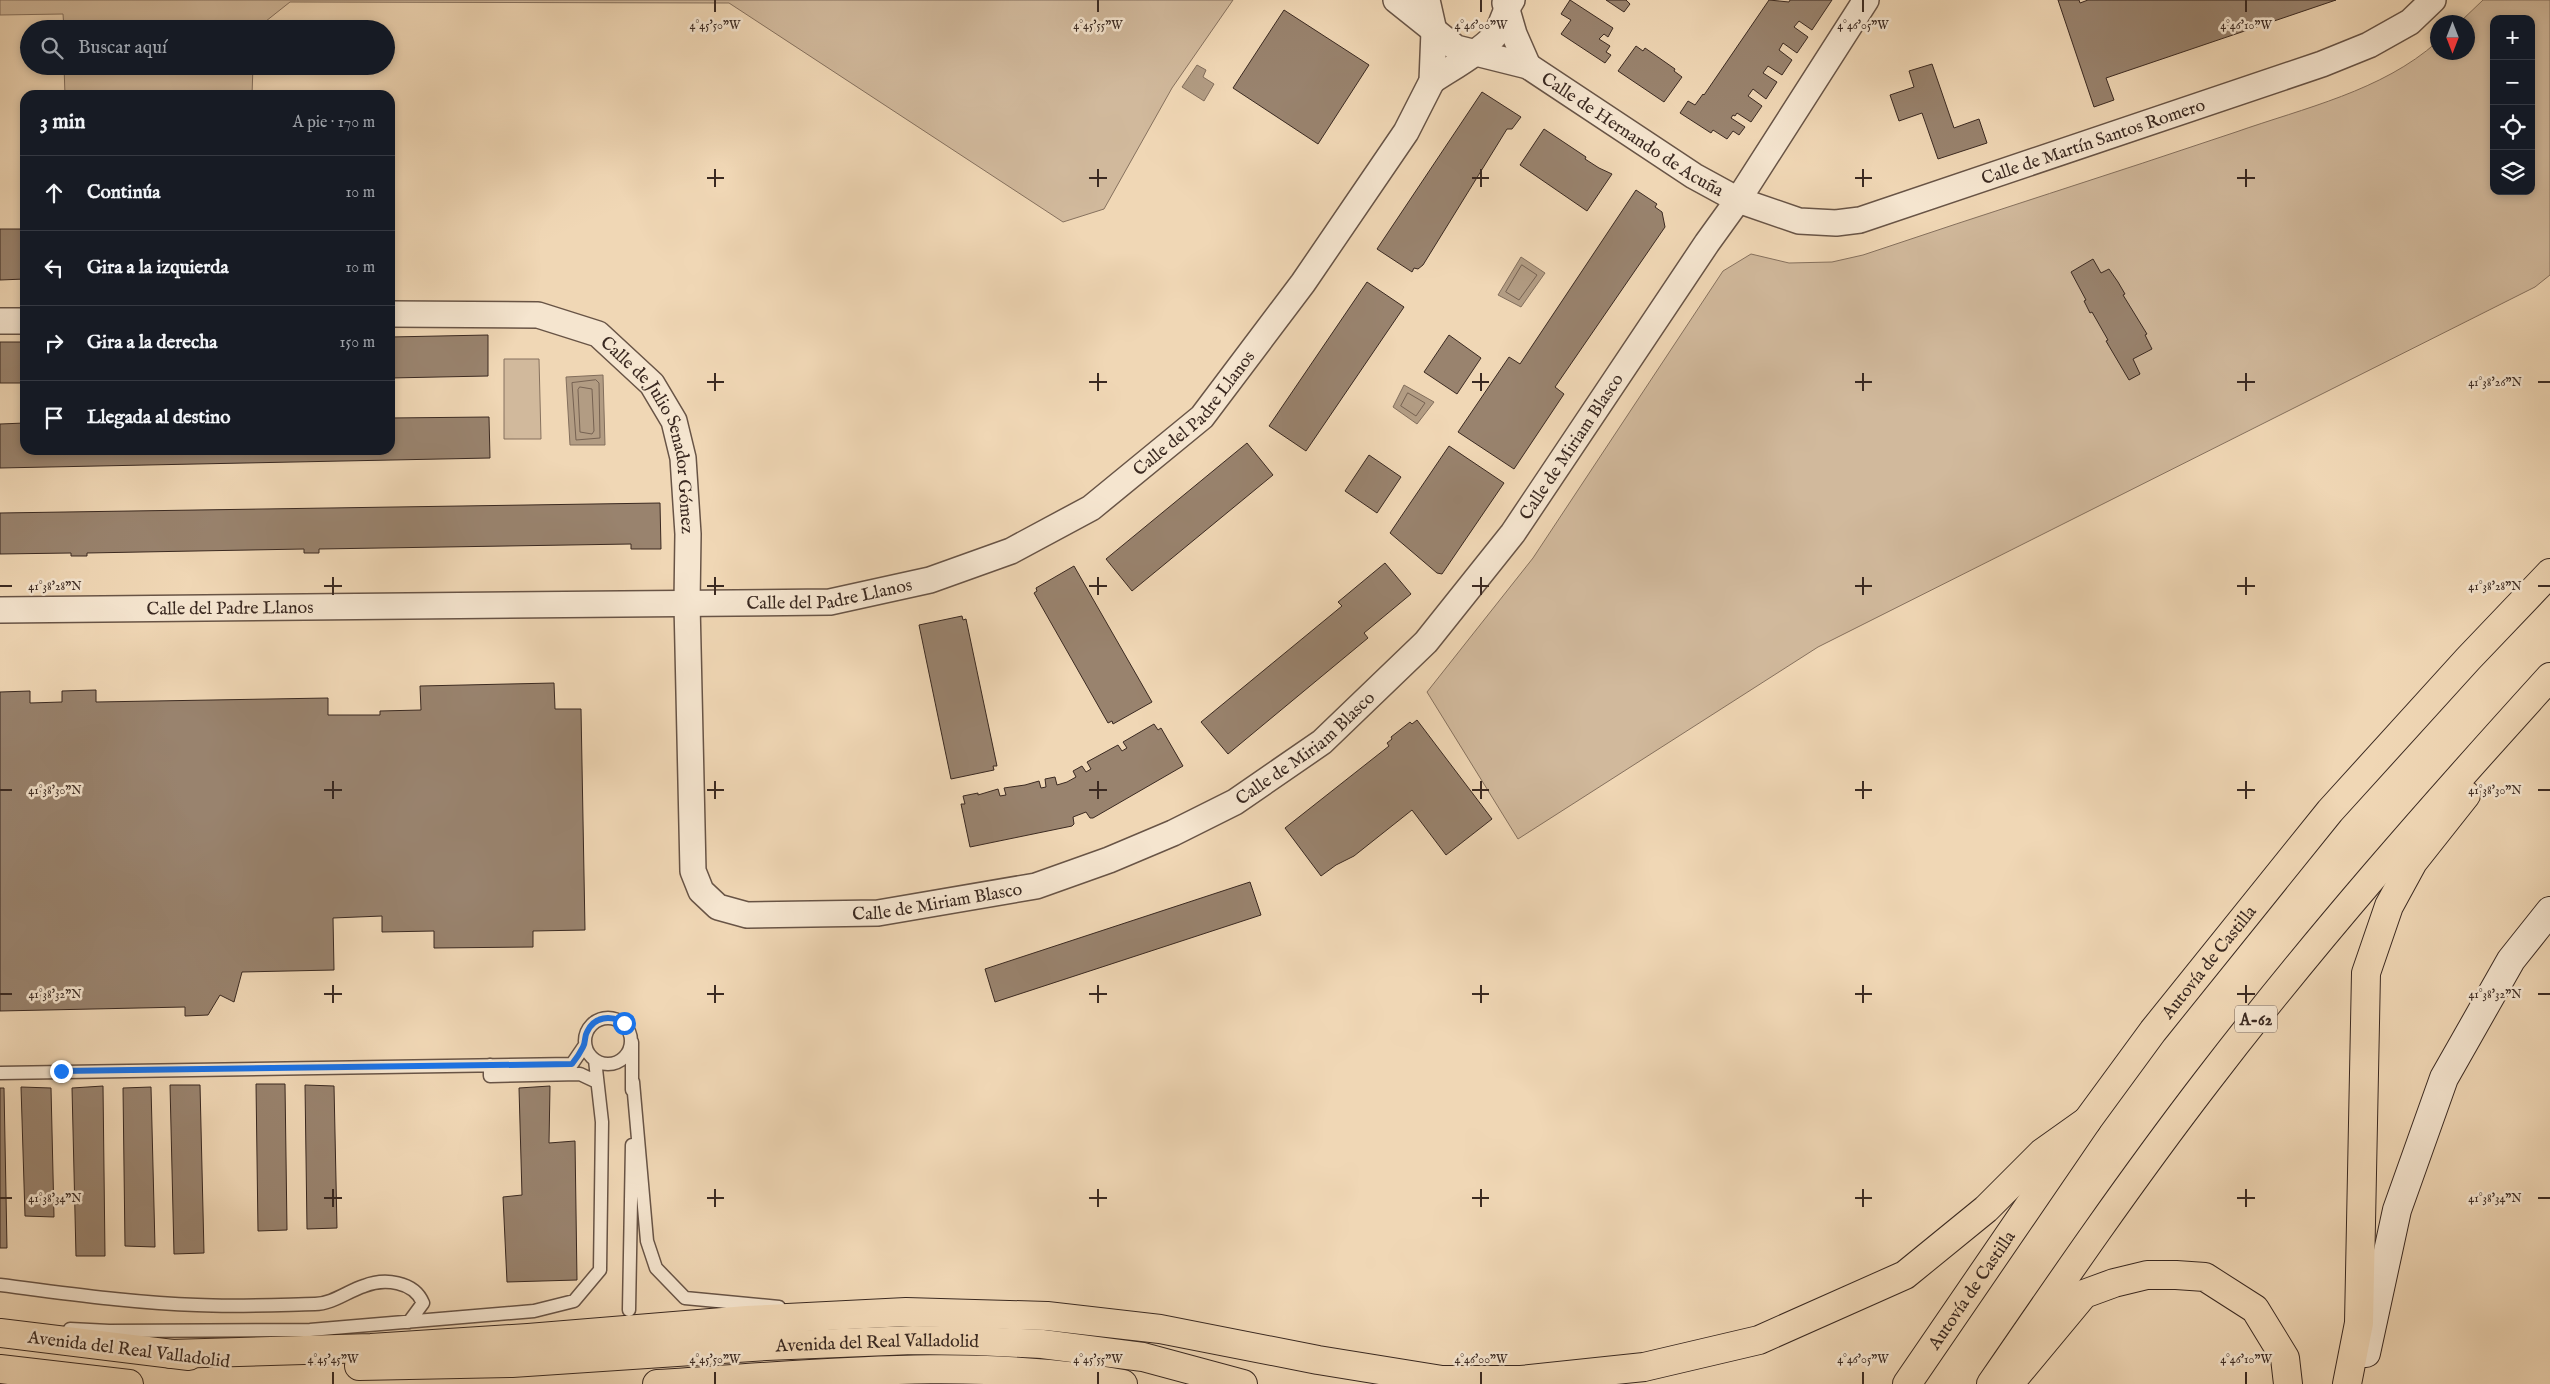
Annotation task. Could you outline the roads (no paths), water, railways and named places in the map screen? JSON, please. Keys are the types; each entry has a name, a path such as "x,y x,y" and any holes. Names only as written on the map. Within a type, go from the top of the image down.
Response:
{"highway":[{"name":"Autovía de Castilla","path":"1907,1384 2087,1121 2153,1031 2330,811 2468,659 2550,573"},
{"name":"A-62","path":"1991,1384 2100,1224 2208,1080 2357,894 2550,677"},
{"path":"2347,1384 2359,1323 2366,973 2389,906 2413,862 2460,803 2541,712 2550,695"},
{"path":"171,1354 370,1348 537,1338 747,1320 906,1312 1047,1316 1160,1328 1318,1360 1442,1380 1521,1380 1644,1367 1759,1340 1905,1275 1986,1209 2042,1153 2087,1121"},
{"path":"2009,1384 2084,1294 2147,1274 2205,1278 2255,1309 2285,1358 2288,1384"},
{"name":"Avenida del Real Valladolid","path":"0,1333 260,1364 366,1366 512,1363 766,1346 913,1340 977,1341 1042,1344 1143,1357 1242,1384"},
{"name":"Avenida del Real Valladolid","path":"0,1369 129,1384"},
{"name":"Avenida del Real Valladolid","path":"657,1384 912,1370 1045,1374 1123,1384"}],"street":[{"name":"Calle de Hernando de Acuña","path":"1396,0 1456,48 1528,66 1694,176 1738,200"},
{"path":"1427,0 1434,31"},
{"name":"Calle de Miriam Blasco","path":"687,603 693,870 701,892 718,907 747,915 878,913 1036,886 1109,860 1173,833 1235,802 1322,742 1426,642 1513,533 1707,242 1738,200 1866,0"},
{"name":"Calle de Martín Santos Romero","path":"1738,200 1799,221 1836,223 1860,220 2322,64 2369,45 2410,22 2433,0"},
{"name":"Calle de Hernando de Acuña","path":"1507,3 1514,34 1528,66"},
{"name":"Calle del Padre Llanos","path":"1432,81 1474,53 1497,33 1507,3"},
{"name":"Calle del Padre Llanos","path":"0,610 830,602 930,580 1011,551 1091,508 1202,417 1313,267 1406,132 1432,81 1434,31"},
{"name":"Calle de Julio Senador Gómez","path":"395,314 538,315 598,334 652,384 674,421 684,458 688,534 687,603"},
{"path":"0,321 20,321"},
{"path":"2360,1384 2397,1210 2444,1078 2511,960 2550,911"}],"lane":[{"path":"490,1071 572,1064 585,1045 587,1030 592,1024 606,1018 614,1018 624,1023 631,1035 629,1310"},
{"path":"594,1060 601,1063 616,1063 627,1055 632,1042"},
{"path":"0,1324 109,1331 310,1330 534,1311 574,1301 600,1270 602,1122 594,1060 585,1045"},
{"path":"0,1073 490,1071 580,1074 597,1082"},
{"path":"632,1082 647,1241 656,1268 685,1298 796,1308 906,1312"},
{"path":"0,1285 114,1299 195,1305 244,1306 322,1304 366,1285 403,1283 419,1294 423,1303 409,1322"}],"water":[{"path":"1197,65 1206,70 1203,77 1214,84 1204,101 1182,87"},
{"path":"1521,257 1545,273 1521,307 1498,295"},
{"path":"603,375 605,445 570,445 566,377"},
{"path":"1404,385 1434,402 1417,424 1393,407"}]}
